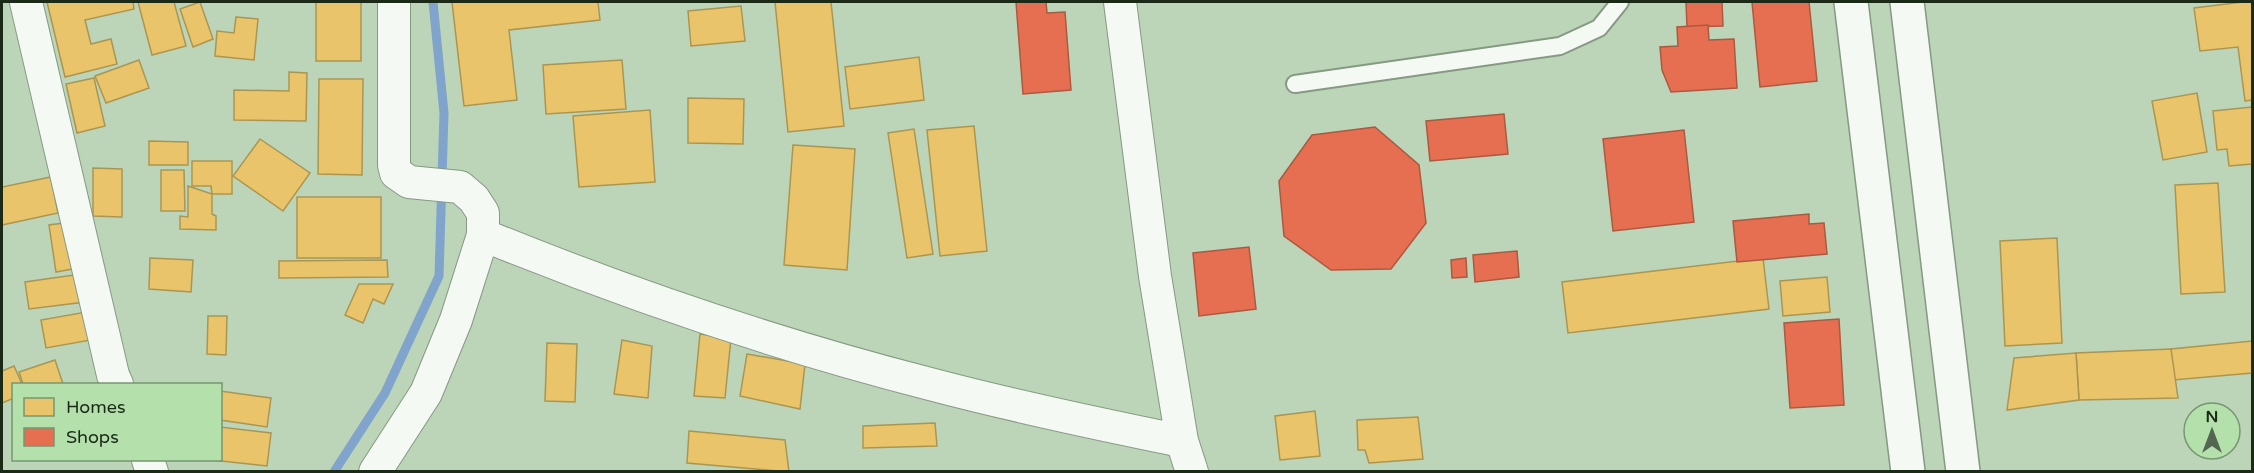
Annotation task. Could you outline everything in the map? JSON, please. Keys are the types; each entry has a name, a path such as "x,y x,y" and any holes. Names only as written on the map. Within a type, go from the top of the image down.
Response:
{"main road":[{"path":"1851,2 1908,471"},
{"path":"1907,2 1962,471"}],"street":[{"path":"26,2 117,383"},
{"path":"375,471 426,393 456,320 483,235 483,213 474,199 460,188 409,182 396,173 394,165 394,2"},
{"path":"1120,2 1155,276 1182,441 1192,471"},
{"path":"483,235 570,270 784,343 930,384 1182,441"}],"lane":[{"path":"1295,84 1560,46 1599,28 1620,2"}],"building: Homes":[{"path":"47,2 133,2 134,9 85,20 91,44 111,39 117,64 65,77"},
{"path":"138,2 174,2 186,46 152,55"},
{"path":"200,2 213,39 193,47 180,9"},
{"path":"316,2 361,2 361,61 316,61"},
{"path":"452,2 598,2 600,20 509,30 517,100 464,106"},
{"path":"775,2 831,2 844,126 788,132"},
{"path":"2252,2 2252,100 2245,101 2238,47 2200,51 2194,8"},
{"path":"741,6 745,41 691,46 688,11"},
{"path":"236,17 258,19 254,60 215,56 217,31 234,33"},
{"path":"919,57 924,100 850,109 845,67"},
{"path":"139,60 149,88 106,103 95,76"},
{"path":"622,60 626,109 546,114 543,65"},
{"path":"289,72 307,73 306,121 234,120 234,90 289,91"},
{"path":"94,78 105,126 77,133 66,84"},
{"path":"319,79 363,79 362,175 318,174"},
{"path":"2197,93 2207,152 2163,160 2152,101"},
{"path":"688,98 744,99 743,144 688,143"},
{"path":"2252,107 2252,164 2229,166 2227,149 2217,150 2213,111"},
{"path":"650,110 655,182 579,187 573,116"},
{"path":"974,126 987,251 940,256 927,130"},
{"path":"914,129 933,254 907,258 888,133"},
{"path":"260,139 310,173 283,211 233,176"},
{"path":"149,141 188,142 188,165 149,165"},
{"path":"793,145 855,149 847,270 784,265"},
{"path":"192,161 232,161 232,194 212,194 211,186 192,186"},
{"path":"93,168 122,169 122,217 93,216"},
{"path":"161,170 184,170 185,211 161,211"},
{"path":"51,177 58,213 2,225 2,187"},
{"path":"2218,183 2225,292 2181,294 2175,185"},
{"path":"188,186 212,194 212,214 216,216 216,230 180,229 180,216 188,217"},
{"path":"297,197 381,197 381,258 297,258"},
{"path":"71,222 78,268 56,272 49,225"},
{"path":"2057,238 2062,343 2005,346 2000,241"},
{"path":"150,258 193,260 191,292 149,289"},
{"path":"1763,258 1769,309 1568,333 1562,282"},
{"path":"387,260 388,277 279,278 279,261"},
{"path":"81,274 85,302 29,309 25,282"},
{"path":"1827,277 1830,312 1783,316 1780,281"},
{"path":"359,284 393,284 384,304 373,299 363,323 345,315"},
{"path":"86,312 91,340 46,348 41,320"},
{"path":"208,316 227,316 226,355 207,354"},
{"path":"700,334 731,338 725,398 694,396"},
{"path":"622,340 652,346 648,398 614,394"},
{"path":"2252,341 2252,373 2173,380 2171,349"},
{"path":"547,343 577,344 575,402 545,401"},
{"path":"2171,349 2178,398 2079,400 2076,353"},
{"path":"2076,353 2079,400 2007,410 2014,358"},
{"path":"747,354 805,364 800,409 740,396"},
{"path":"55,360 63,383 23,383 19,372"},
{"path":"14,366 22,383 12,383 12,399 2,403 2,371"},
{"path":"222,391 271,398 267,427 222,420"},
{"path":"1315,411 1320,456 1280,460 1275,416"},
{"path":"1418,417 1423,459 1369,463 1365,450 1358,450 1357,420"},
{"path":"935,423 937,446 863,448 863,426"},
{"path":"222,427 271,433 267,466 221,461"},
{"path":"689,431 785,440 789,472 687,463"}],"building: Shops":[{"path":"1016,2 1046,2 1047,13 1065,12 1071,90 1023,94"},
{"path":"1686,2 1722,2 1723,26 1687,27"},
{"path":"1752,2 1809,2 1817,81 1760,87"},
{"path":"1708,25 1709,40 1734,39 1737,88 1671,92 1662,70 1660,47 1678,46 1677,27"},
{"path":"1504,114 1508,154 1430,161 1426,121"},
{"path":"1375,127 1419,165 1426,223 1391,269 1331,270 1284,236 1279,181 1312,135"},
{"path":"1684,130 1694,222 1613,231 1603,139"},
{"path":"1809,214 1809,224 1824,223 1827,254 1737,262 1733,221"},
{"path":"1249,247 1256,309 1199,316 1193,253"},
{"path":"1517,251 1519,277 1475,282 1473,255"},
{"path":"1466,258 1467,277 1452,278 1451,260"},
{"path":"1839,319 1844,405 1790,408 1784,323"}],"waterway":[{"path":"334,472 385,393 439,276 444,113 433,2"}]}
